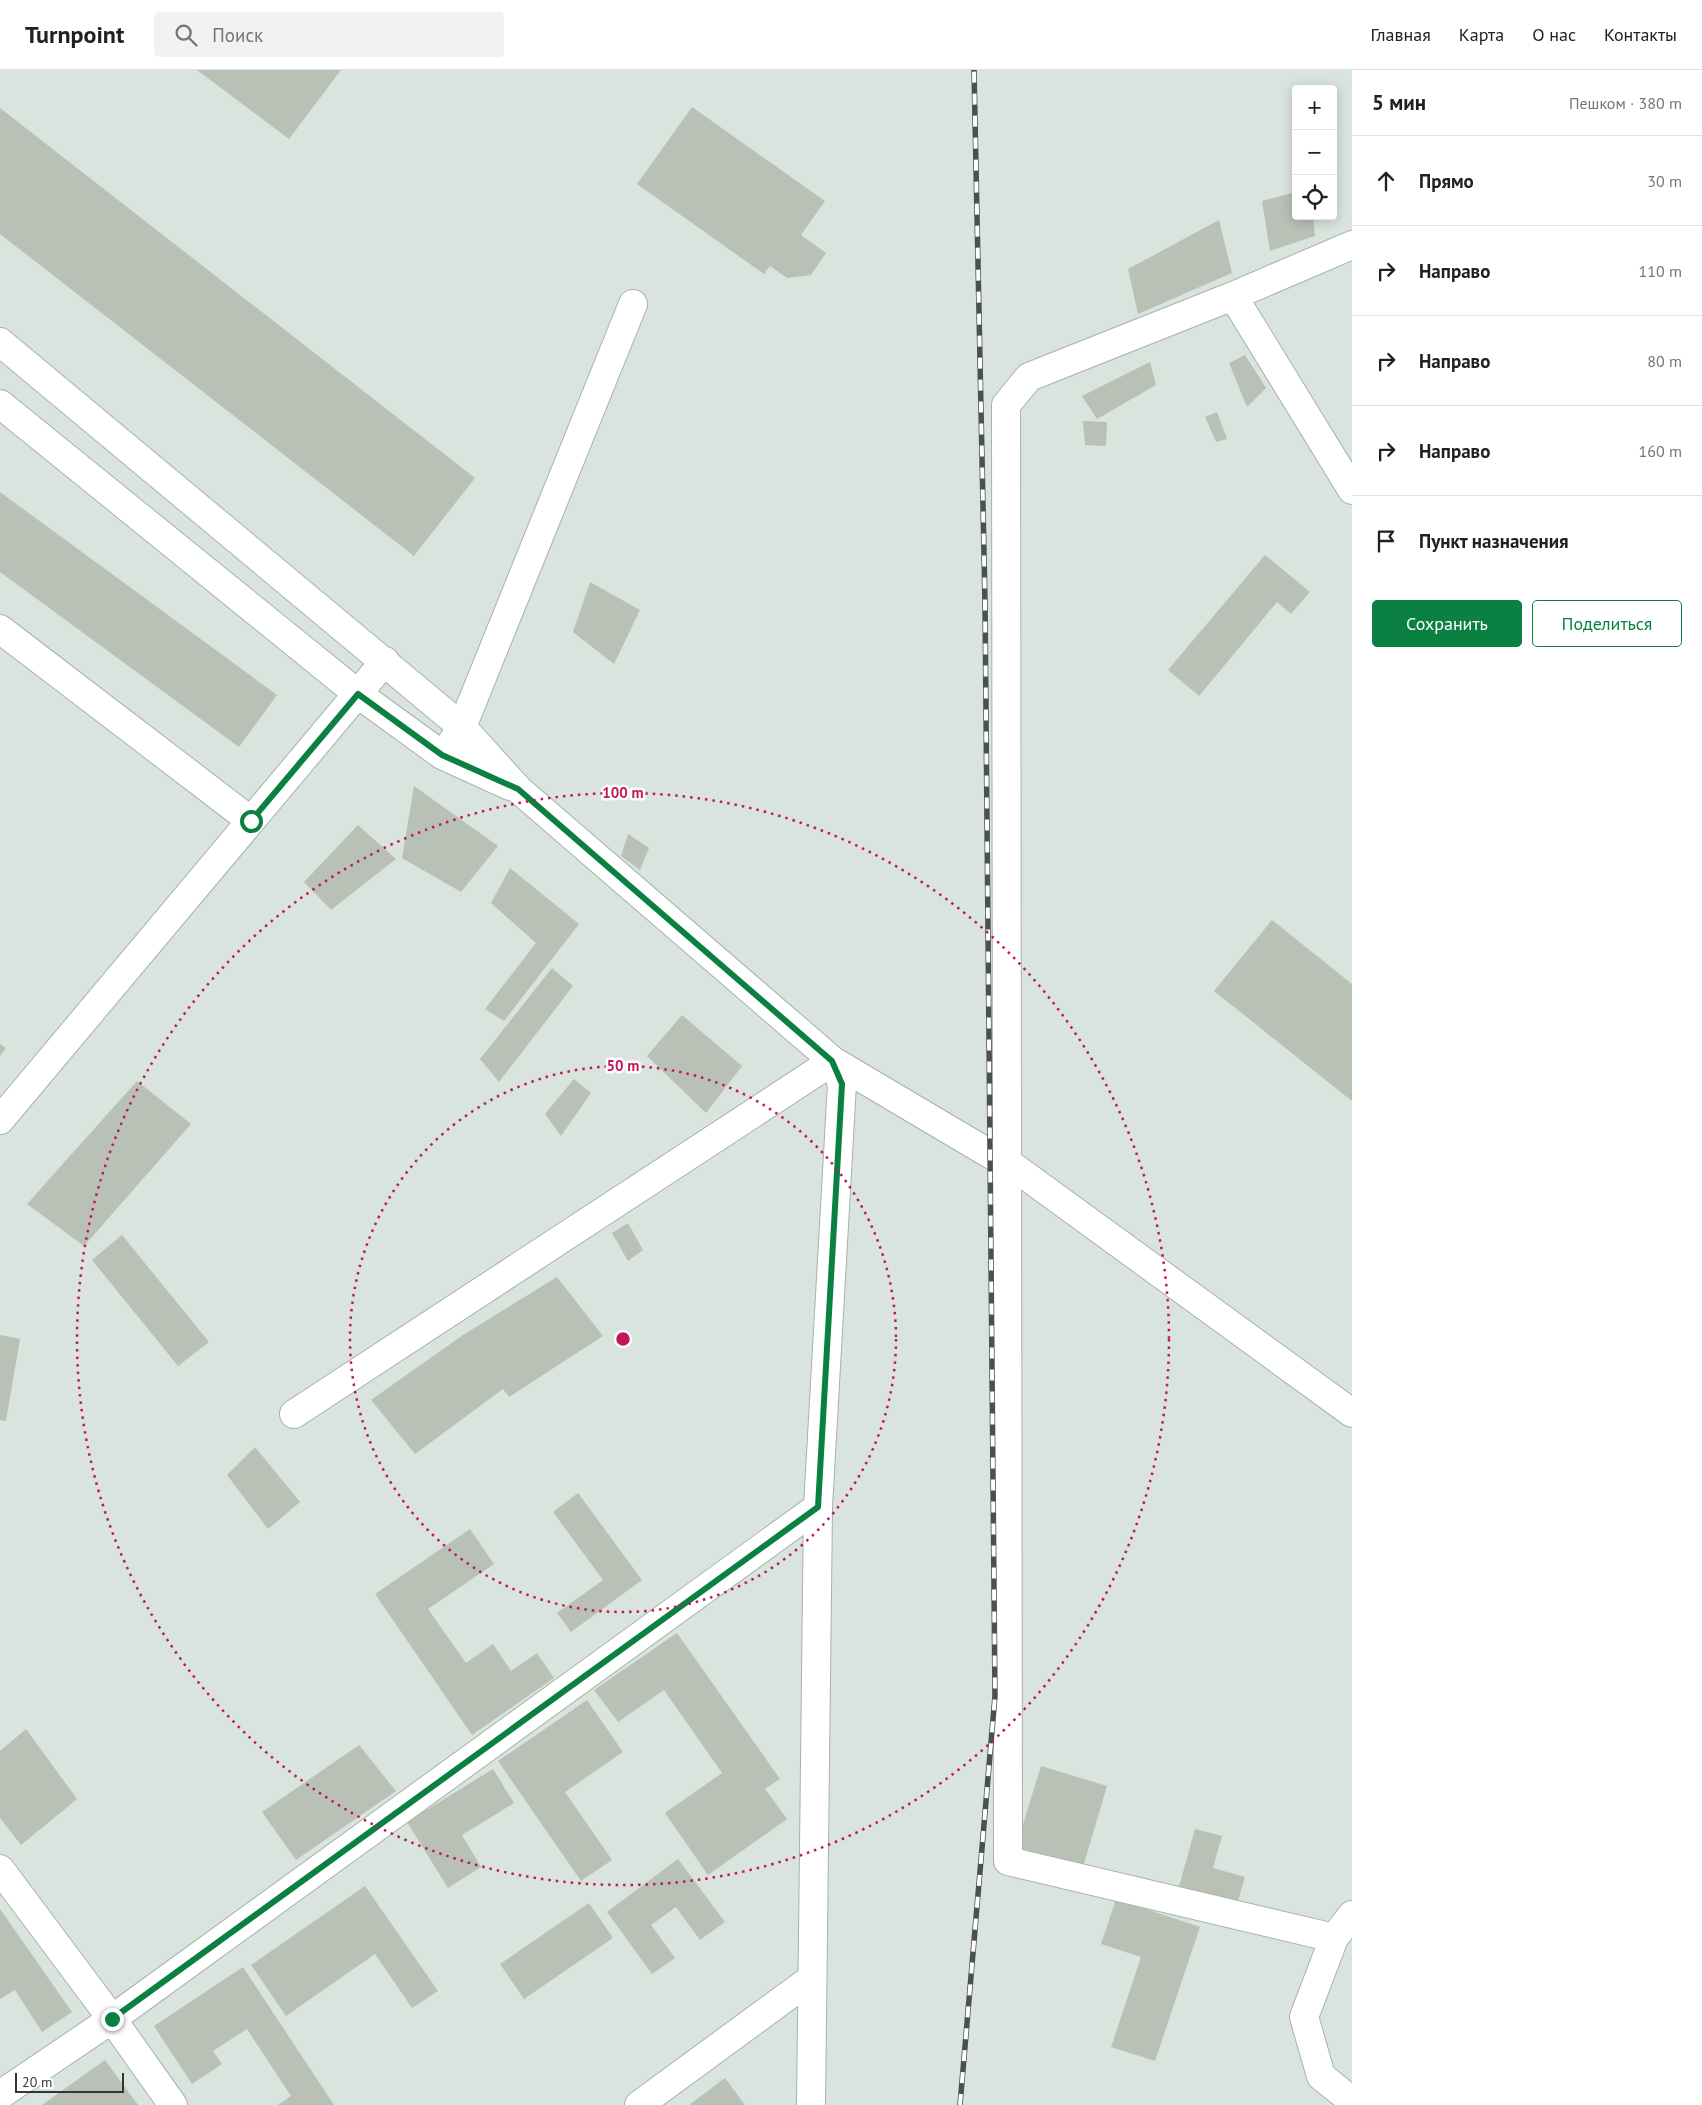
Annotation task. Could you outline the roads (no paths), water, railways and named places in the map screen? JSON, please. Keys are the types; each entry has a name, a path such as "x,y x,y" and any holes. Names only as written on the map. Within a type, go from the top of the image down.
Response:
{"street":[{"path":"1334,1938 1008,1861 1006,405 1029,377 1233,296 1352,245"},
{"path":"1233,296 1352,490"},
{"path":"442,755 462,727 633,304"},
{"path":"0,342 462,727 518,789 832,1061 990,1154 1007,1162 1352,1413"},
{"path":"0,404 358,694 442,755 518,789"},
{"path":"0,629 251,821"},
{"path":"0,1120 385,661"},
{"path":"294,1414 832,1061"},
{"path":"811,2105 818,1507 842,1084 832,1061"},
{"path":"0,2095 112,2019 818,1507"},
{"path":"0,1869 112,2019 173,2105"},
{"path":"1352,1915 1334,1938 1304,2017 1321,2076 1352,2101"},
{"path":"639,2105 811,1979"}],"railway":[{"path":"960,2105 995,1696 985,603 974,70"}]}
